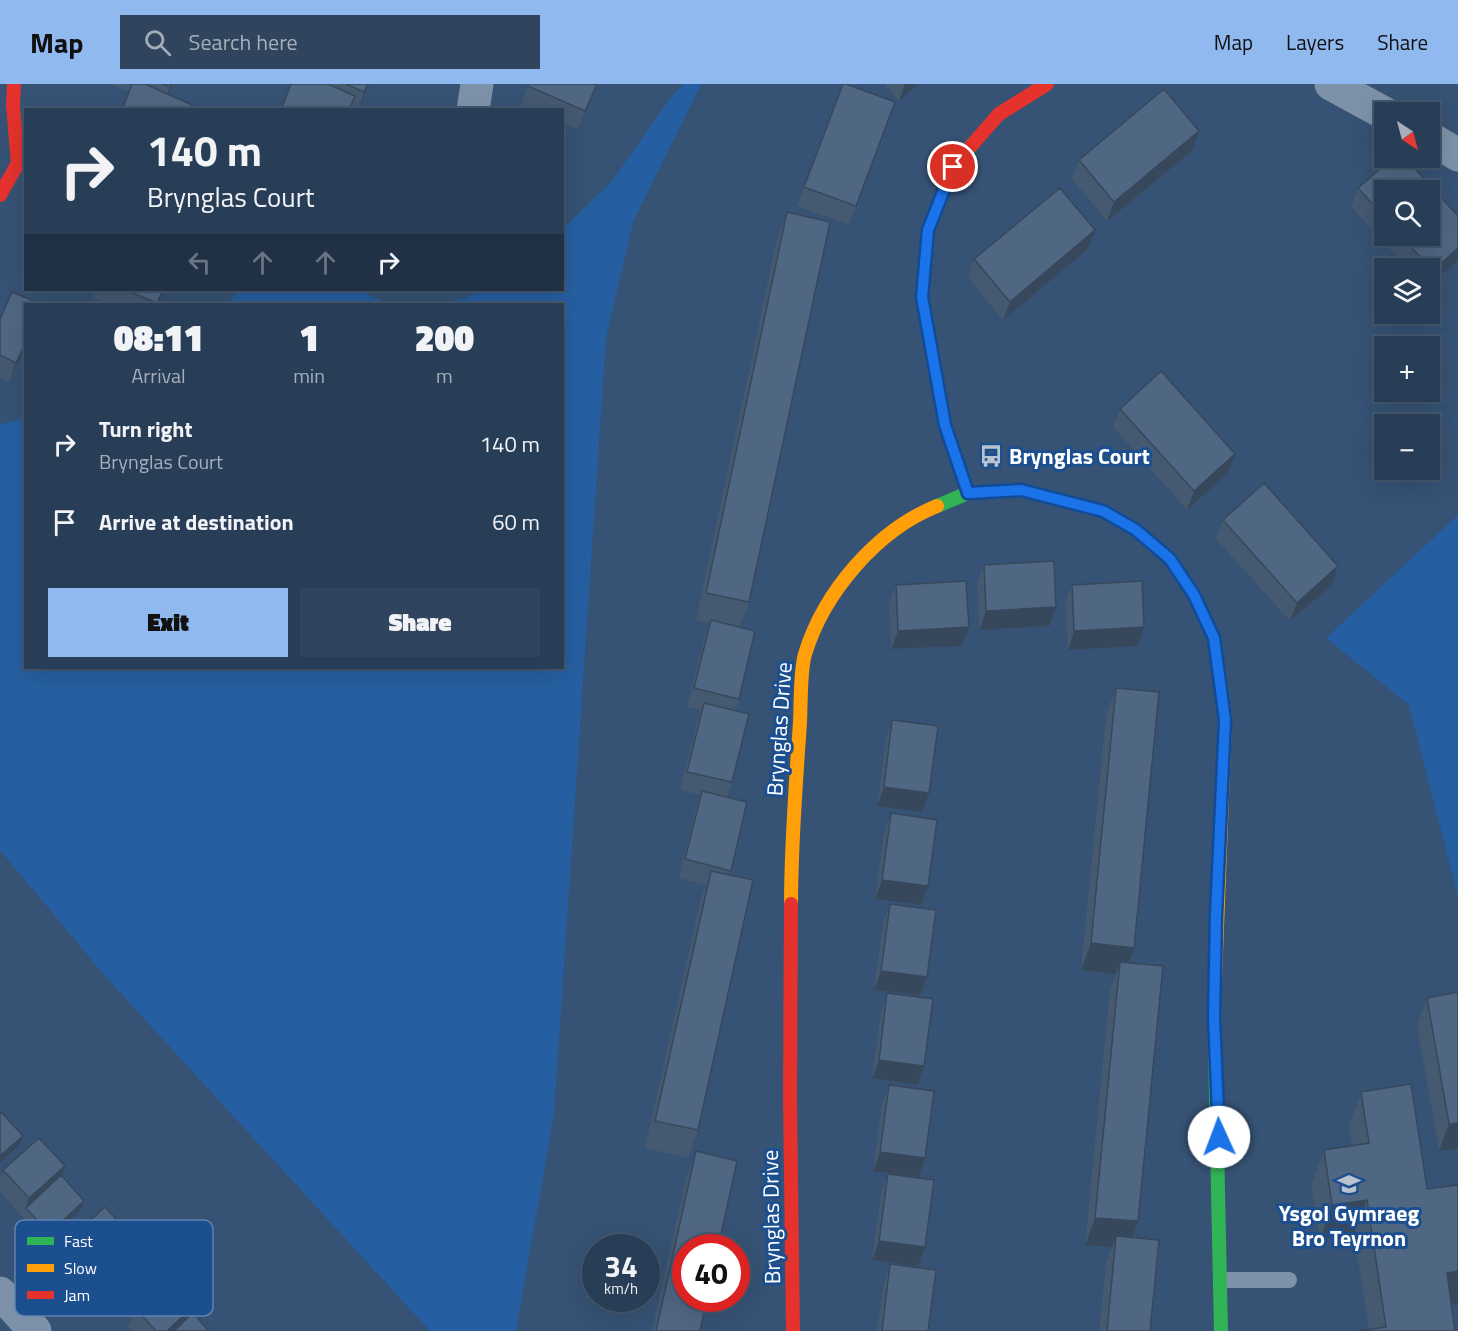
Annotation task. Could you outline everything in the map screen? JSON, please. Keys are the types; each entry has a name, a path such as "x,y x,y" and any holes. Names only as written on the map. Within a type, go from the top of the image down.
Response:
{"street":[{"path":"0,195 18,163 13,106 14,84"},
{"path":"472,108 477,84"},
{"path":"968,493 945,425 922,297 928,230 953,167 999,114 1047,84"},
{"path":"1331,84 1374,108"},
{"path":"1440,144 1458,154"},
{"name":"Brynglas Drive","path":"793,1331 790,1099 791,854 804,656 819,617 849,574 886,536 928,509 968,493 1021,490 1103,511 1136,530 1170,559 1194,595 1214,638 1225,720 1214,1017 1221,1331"},
{"path":"0,1293 15,1309"},
{"path":"21,1316 35,1331"}],"lane":[{"path":"1221,1280 1289,1280"}],"shaded area":[{"path":"684,84 701,84 633,222 606,338 554,1114 516,1331 430,1331 106,977 0,850 0,425 24,417 24,669 564,669 564,303 440,303 465,298 482,291 564,291 564,228 612,181 671,97"},
{"path":"237,291 361,291 386,303 230,303"},
{"path":"1458,515 1458,896 1409,705 1326,638"}],"building":[{"path":"132,84 145,84 192,105 191,108 123,108"},
{"path":"291,84 328,84 355,96 350,108 282,108"},
{"path":"346,84 368,84 364,92"},
{"path":"529,84 597,84 585,111 528,86"},
{"path":"843,84 895,102 856,206 804,187"},
{"path":"1164,89 1199,131 1114,202 1079,160"},
{"path":"1381,168 1414,168 1425,180 1374,180 1374,206 1358,188"},
{"path":"1060,188 1095,230 1010,302 974,259"},
{"path":"1440,196 1458,216 1458,248 1440,265 1440,258 1421,258 1410,246 1440,246"},
{"path":"787,212 830,222 749,602 706,593"},
{"path":"127,291 163,291 157,303"},
{"path":"12,292 39,303 24,303 24,346 16,363 0,355 0,319"},
{"path":"1161,371 1235,454 1194,491 1120,409"},
{"path":"1264,483 1338,566 1297,603 1223,520"},
{"path":"1054,561 1056,607 986,611 984,565"},
{"path":"966,581 969,627 898,631 896,585"},
{"path":"1142,581 1144,627 1074,631 1072,585"},
{"path":"711,620 755,631 739,699 694,688"},
{"path":"1116,688 1159,692 1134,948 1091,943"},
{"path":"704,703 749,714 732,782 687,772"},
{"path":"892,720 938,726 929,793 884,787"},
{"path":"702,791 747,802 731,871 685,859"},
{"path":"891,813 937,820 928,886 882,880"},
{"path":"711,871 753,880 698,1130 655,1121"},
{"path":"890,904 936,910 927,977 881,971"},
{"path":"1120,962 1163,966 1138,1221 1095,1218"},
{"path":"1458,992 1458,1123 1449,1124 1427,998"},
{"path":"887,993 933,999 924,1066 879,1060"},
{"path":"1411,1084 1427,1189 1458,1185 1458,1271 1447,1273 1455,1331 1358,1331 1386,1327 1367,1200 1332,1205 1324,1150 1369,1143 1361,1092"},
{"path":"889,1085 934,1091 925,1158 880,1152"},
{"path":"0,1111 23,1136 0,1156"},
{"path":"39,1138 65,1166 29,1198 3,1170"},
{"path":"696,1151 737,1161 721,1234 678,1234"},
{"path":"888,1174 934,1180 925,1247 879,1241"},
{"path":"61,1175 84,1201 63,1220 37,1220 26,1208"},
{"path":"105,1207 117,1220 91,1220"},
{"path":"1116,1236 1159,1240 1150,1331 1107,1331"},
{"path":"672,1259 672,1312 704,1312 700,1331 656,1331"},
{"path":"890,1264 936,1270 928,1331 882,1331"},
{"path":"142,1316 183,1316 167,1331 156,1331"},
{"path":"190,1316 196,1316 209,1331 174,1331"}],"traffic: fast":[{"path":"968,493 945,425 922,297 928,230 953,167 971,146"},
{"path":"937,506 968,493 1021,490 1103,511 1136,530 1170,559 1194,595 1214,638 1223,703"},
{"path":"1214,1005 1221,1331"}],"traffic: slow":[{"path":"791,904 801,678 805,654 825,608 839,586 856,566 894,531 937,506"},
{"path":"1214,1005 1225,720 1223,703"}],"traffic: jam":[{"path":"0,195 18,163 13,106 14,84"},
{"path":"971,146 999,114 1047,84"},
{"path":"791,904 790,1099 793,1331"}],"place":[{"name":"Brynglas Court","path":"991,456"},
{"name":"Ysgol Gymraeg Bro Teyrnon","path":"1349,1184"}],"route":[{"path":"953,167 928,230 922,297 945,425 968,493 1021,490 1103,511 1136,530 1170,559 1194,595 1214,638 1225,720 1214,1017 1219,1137"}]}
